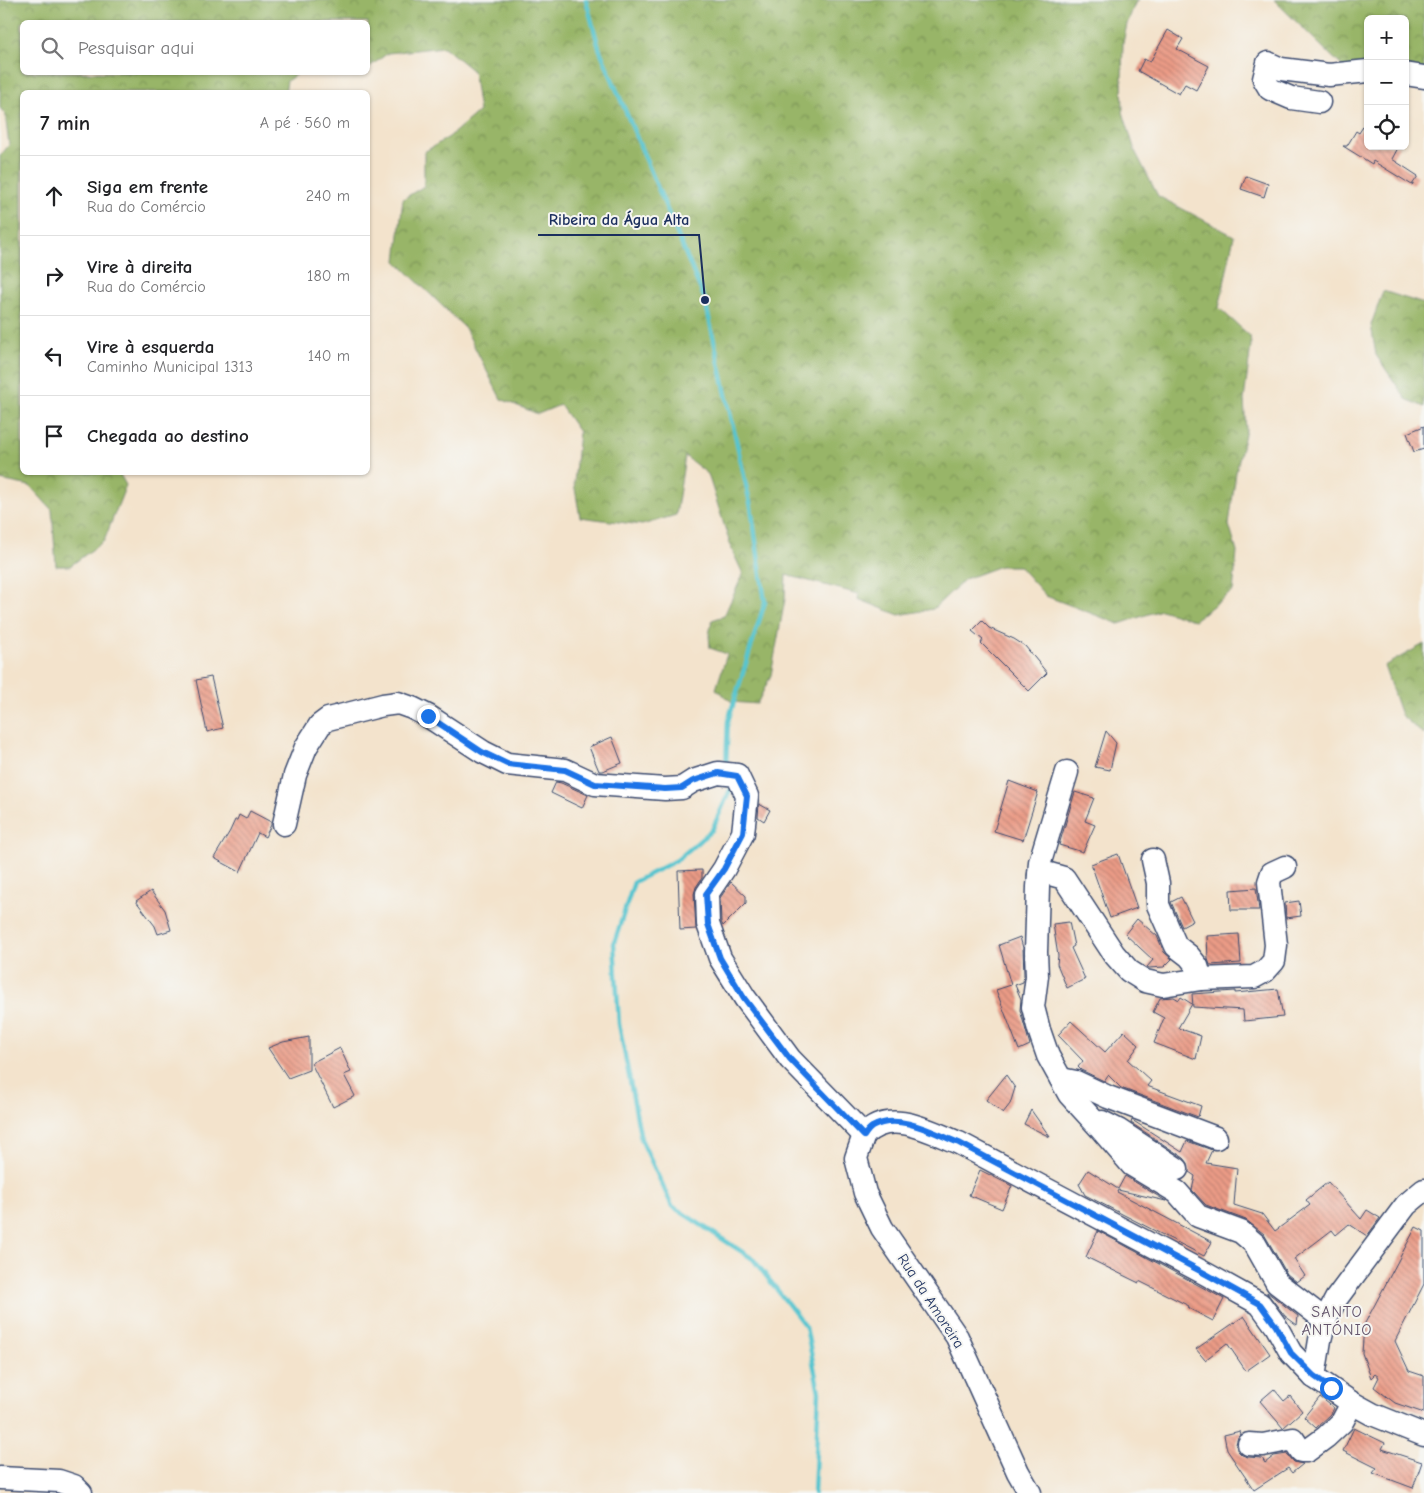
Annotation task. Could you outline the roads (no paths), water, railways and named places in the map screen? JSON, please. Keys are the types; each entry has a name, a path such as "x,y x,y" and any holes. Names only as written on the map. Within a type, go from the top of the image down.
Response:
{"street":[{"path":"1319,102 1291,98 1270,88 1264,79 1268,63 1281,69 1329,75 1364,71"},
{"path":"1409,75 1424,77"},
{"path":"284,824 295,776 306,747 320,725 328,719 398,703 428,716 482,752 507,764 565,770 595,784 665,789 682,788 693,781 718,773 737,776 747,796 743,833 724,869 706,894 708,924 720,958 744,998 790,1059 864,1136 871,1128 892,1121 916,1126 959,1143 1198,1270 1260,1304 1276,1326 1291,1353 1314,1376 1352,1404 1424,1435"},
{"path":"1067,772 1040,862 1039,875 1037,976 1034,1007 1039,1030 1048,1056 1068,1094 1132,1165 1177,1192 1198,1216 1241,1232 1255,1244 1277,1283 1325,1320"},
{"path":"1153,860 1158,883 1158,905 1176,946 1189,956 1197,966 1201,979"},
{"path":"1039,875 1050,874 1064,878 1114,954 1129,971 1145,981 1164,985 1201,979 1254,977 1265,971 1274,961 1276,945 1269,882 1272,873 1284,867"},
{"path":"1061,1079 1076,1082 1108,1097 1216,1138"},
{"path":"1094,1121 1104,1122 1177,1168"},
{"name":"Rua da Amoreira","path":"864,1136 856,1158 864,1193 882,1228 957,1338 1018,1472 1030,1493"},
{"path":"1314,1376 1325,1320 1336,1299 1406,1205 1424,1190"},
{"path":"1249,1444 1262,1445 1293,1439 1301,1451 1307,1452 1342,1422 1352,1404"},
{"path":"0,1478 59,1481 74,1486 81,1493"}],"waterway":[{"path":"586,0 599,48 705,300 751,507 765,602 728,721 726,766"},
{"path":"730,790 712,830 677,860 634,882 614,943 619,1024 641,1139 672,1206 753,1259 806,1327 819,1392 814,1493"}],"place":[{"name":"Ribeira da Água Alta","path":"705,300"}],"district":[{"name":"SANTO ANTÓNIO","path":"1337,1321"}]}
